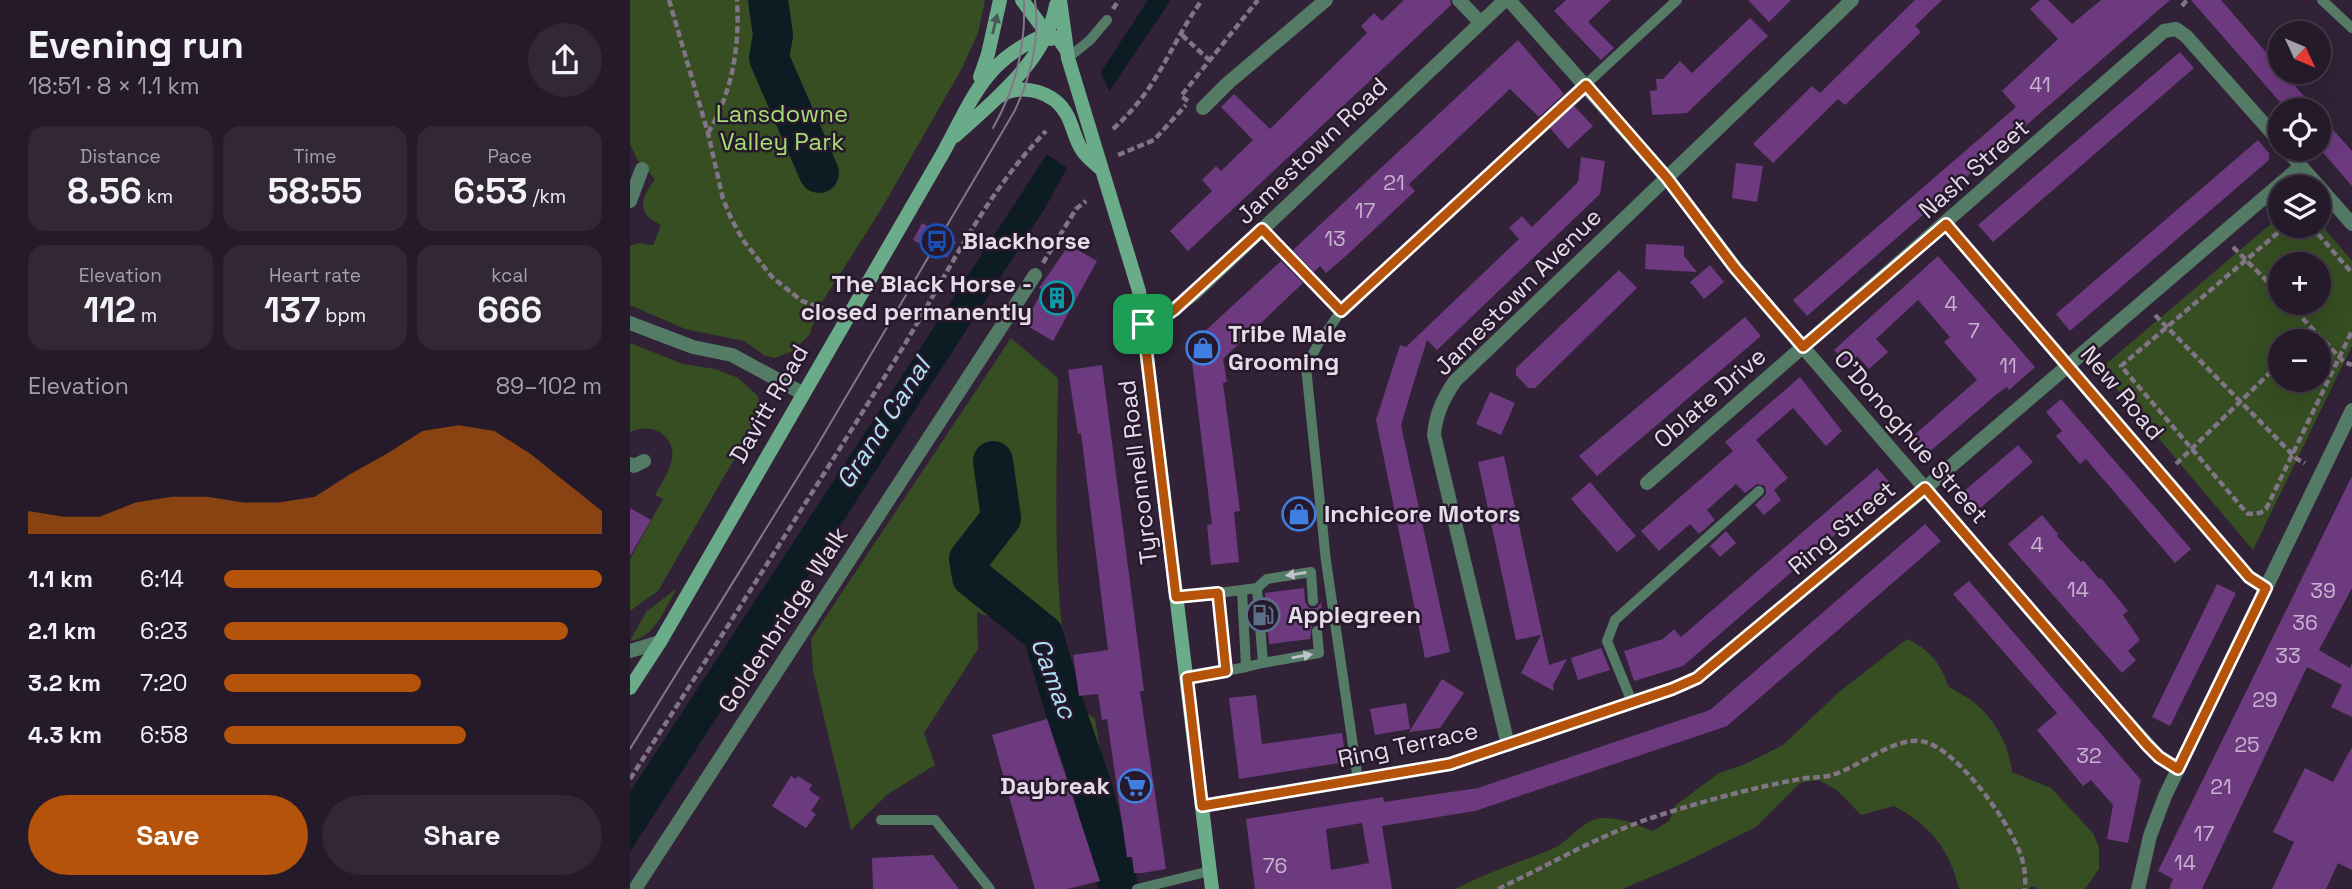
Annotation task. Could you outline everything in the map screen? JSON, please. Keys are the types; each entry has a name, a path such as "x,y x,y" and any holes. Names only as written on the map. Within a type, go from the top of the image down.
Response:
{"main road":[{"path":"973,94 987,59 1000,0"},
{"name":"Tyrconnell Road","path":"1022,0 1047,34 1068,54"},
{"path":"1047,34 1058,0"},
{"name":"Tyrconnell Road","path":"1058,0 1068,54 1139,291 1212,889"},
{"name":"Davitt Road","path":"630,688 660,642 948,143 973,94 1003,58 1047,34"},
{"name":"Davitt Road","path":"948,143 995,100 1047,34"},
{"name":"Davitt Road","path":"995,100 1011,90 1031,90 1052,98 1066,113 1083,151 1104,170"}],"street":[{"path":"1203,108 1228,83 1326,0"},
{"path":"1459,0 1480,22"},
{"name":"Jamestown Road","path":"1143,324 1160,320 1175,309 1480,22 1507,0"},
{"name":"O'Donoghue Street","path":"1507,0 1667,178 1735,268 2147,745 2159,757 2178,769"},
{"name":"Jamestown Avenue","path":"1508,745 1434,435 1436,416 1455,381 1852,0"},
{"name":"Nash Street","path":"1803,347 2164,31 2176,29 2186,36 2268,128"},
{"path":"2297,161 2352,224"},
{"name":"Ring Street","path":"1697,678 1925,488 2301,166"},
{"path":"630,201 642,169"},
{"name":"New Road","path":"1946,224 2249,577 2266,588"},
{"name":"Goldenbridge Walk","path":"635,889 1035,275"},
{"path":"630,323 693,347 732,355 803,393"},
{"name":"Oblate Drive","path":"1647,483 1803,347"},
{"path":"2138,888 2150,836 2178,769 2352,410"},
{"path":"630,651 660,642"},
{"name":"Ring Terrace","path":"1202,806 1450,764 1697,678"}],"lane":[{"path":"1358,780 1326,561 1306,367 1341,311 1677,0"},
{"path":"2322,0 2352,28"},
{"path":"1068,54 1090,40 1107,20"},
{"path":"1262,229 1341,311"},
{"path":"1632,702 1607,641 1615,620 1759,491"},
{"path":"1176,597 1257,588 1267,579 1311,572 1314,601"},
{"path":"1257,588 1264,663"},
{"path":"1242,590 1246,667"},
{"path":"1218,593 1226,671"},
{"path":"1187,678 1319,653 1317,631"},
{"path":"881,820 935,820 990,889"},
{"path":"1137,889 1210,872"}],"path":[{"path":"669,0 708,133 723,199 743,240 786,290 802,301 826,310"},
{"path":"708,133 721,108 737,56 737,0"},
{"path":"1114,129 1136,109 1156,81 1202,0"},
{"path":"1118,155 1154,140 1189,102 1181,96 1258,0"},
{"path":"2182,6 2187,0"},
{"path":"1182,35 1209,60"},
{"path":"630,779 890,368 995,193 1023,154 1046,131"},
{"path":"1035,275 1076,209 1086,201"},
{"path":"2273,238 2121,366 2250,514 2266,509 2352,331"},
{"path":"2321,238 2352,273"},
{"path":"2233,247 2268,281"},
{"path":"2155,315 2241,403 2305,463"},
{"path":"2300,315 2313,329"},
{"path":"2331,347 2352,365"},
{"path":"2176,464 2268,375"},
{"path":"1498,889 1583,846 1656,816 1801,779 1831,776 1899,744 1924,741 1943,751 1960,766 2000,818 2019,849 2026,873 2025,889"}],"green space":[{"name":"Lansdowne Valley Park","path":"630,0 985,0 978,33 961,70 882,208 817,310 810,334 793,351 774,358 764,355 744,341 685,329 630,305 630,246 639,243 653,245 661,225 644,211 646,193 655,179 638,161 630,144"},
{"path":"2268,226 2268,238 2331,236 2352,261 2352,346 2331,389 2331,329 2268,329 2268,392 2330,392 2253,550 2100,369"},
{"path":"1011,338 1058,378 1058,583 1067,665 1075,705 1095,719 1114,837 1097,851 1016,609 997,619 977,612 978,649 924,733 935,765 888,794 851,830 813,671 811,639"},
{"path":"630,343 683,364 715,369 738,378 757,395 761,405 758,418 658,591 630,611 630,559 663,499 655,495 669,468 672,450 666,437 660,432 646,428 630,432"},
{"path":"677,588 653,628 647,634 630,641 646,612"},
{"path":"1907,639 1933,658 1948,686 1973,702 1990,719 2005,744 2012,772 2051,788 2093,833 2099,847 2099,869 2085,889 2039,889 2032,886 2028,889 1959,889 1950,862 1937,840 1907,813 1894,806 1861,815 1838,791 1819,780 1800,783 1756,827 1677,866 1622,889 1456,889 1556,847 1595,819 1621,820 1653,831 1669,821 1676,805 1719,773 1745,764 1783,745 1839,692"}],"water":[{"name":"Grand Canal","path":"1148,0 1171,0 1112,87 1045,208 630,852 630,792"}],"pier":[{"path":"1099,70 1111,94 1070,170 1045,153"}],"building":[{"path":"1404,0 1450,0 1451,5 1188,251 1170,231 1212,191 1202,180 1216,166 1221,171 1253,140 1221,107 1234,94 1270,129 1367,33 1361,26 1374,13 1382,21"},
{"path":"1566,0 1611,0 1588,22 1614,48 1601,60 1554,11"},
{"path":"1748,0 1791,0 1769,22"},
{"path":"1915,0 1942,0 1915,26 1921,32 1845,105 1838,99 1773,163 1753,144 1812,86 1820,93"},
{"path":"2040,0 2048,0 2072,24 2101,0 2170,0 1807,316 1793,300 2016,107 2002,91 2058,39 2030,9"},
{"path":"2191,0 2221,0 2268,54 2268,84 2294,84 2306,98 2277,98"},
{"path":"1750,18 1768,36 1687,113 1652,115 1650,91 1657,90 1656,79 1663,79 1680,61 1692,73"},
{"path":"1518,40 1564,94 1539,117 1510,89 1409,184 1415,191 1347,255 1326,273 1320,266 1314,272 1293,250"},
{"path":"2180,52 2194,68 1993,242 1978,225"},
{"path":"1574,106 1593,126 1568,149 1550,128"},
{"path":"2331,127 2352,151 2352,186 2330,161"},
{"path":"2258,140 2268,152 2268,161 2070,331 2056,314"},
{"path":"1581,157 1605,161 1600,194 1437,350 1427,340 1401,425 1450,652 1425,658 1376,420 1400,345 1406,347 1519,239 1509,228 1522,216 1532,227 1578,182"},
{"path":"1736,163 1763,166 1757,202 1732,198"},
{"path":"922,223 956,242 947,258 913,240"},
{"path":"1646,244 1684,246 1684,256 1697,272 1645,269"},
{"name":"The Black Horse - closed permanently","path":"1069,245 1097,261 1053,341 1024,324 1043,290 1039,288"},
{"path":"1938,256 2035,367 2009,390 2007,387 1997,394 1927,454 1912,437 1977,380 1944,342 1950,337 1918,300 1876,339 1888,352 1869,369 1857,356 1848,365 1834,350"},
{"path":"1281,261 1303,283 1223,359 1227,382 1223,383 1240,511 1234,512 1239,562 1211,565 1207,525 1212,524 1190,345"},
{"path":"1710,265 1724,282 1704,299 1690,282"},
{"path":"1619,270 1637,288 1535,388 1528,388 1516,375 1516,368"},
{"path":"1745,317 1761,336 1597,476 1579,456"},
{"path":"1102,365 1144,691 1140,691 1166,869 1142,873 1134,873 1132,857 1127,857 1107,719 1102,720 1098,694 1079,696 1073,655 1108,650 1081,433 1078,434 1068,370"},
{"path":"1800,377 1842,431 1826,446 1793,408 1756,440 1788,478 1774,490 1781,500 1764,515 1755,505 1766,494 1765,486 1757,484 1745,493 1736,484 1707,510 1715,520 1699,534 1690,524 1659,551 1641,531 1733,451 1725,442"},
{"path":"1490,392 1515,403 1501,435 1476,424"},
{"path":"2061,399 2191,549 2175,563 2086,459 2080,464 2056,436 2062,431 2046,412"},
{"path":"2018,445 2033,462 1977,511 1962,493"},
{"path":"1504,456 1549,665 1567,659 1553,685 1554,691 1521,673 1541,635 1516,640 1478,462"},
{"path":"1877,468 1892,485 1683,666 1634,681 1624,651 1663,639 1674,629 1681,637"},
{"path":"2352,476 2352,588 2319,650 2350,668 2352,663 2352,717 2331,707 2342,685 2307,667 2202,889 2169,889 2173,879 2158,871"},
{"path":"1590,482 1636,536 1617,552 1571,499"},
{"path":"630,508 651,520 630,556"},
{"path":"2042,515 2057,536 2081,562 2083,560 2099,579 2101,578 2128,611 2123,615 2140,640 2128,651 2136,660 2122,673 2008,544"},
{"path":"1925,524 1941,541 1727,726 1475,811 1382,826 1392,889 1255,889 1246,819 1383,797 1384,802 1478,788 1710,710","holes":["1362,823 1369,863 1331,870 1326,829"]},
{"path":"1726,531 1736,543 1720,557 1710,546"},
{"path":"1969,581 2141,780 2128,843 2107,839 2113,805 2091,780 2083,786 2037,730 2057,713 1953,594"},
{"path":"2217,584 2236,593 2170,726 2152,717"},
{"path":"1304,588 1305,602 1309,608 1317,608 1321,602 1324,627 1317,623 1312,625 1310,639 1269,644 1265,593"},
{"path":"1601,648 1610,670 1578,680 1571,658"},
{"path":"1442,679 1464,693 1440,728 1409,732"},
{"path":"1256,695 1262,744 1342,733 1346,762 1239,779 1229,698"},
{"path":"1406,703 1410,729 1375,735 1370,709"},
{"path":"1047,719 1100,881 1067,889 1035,889 992,735"},
{"path":"2352,747 2352,870 2338,863 2326,889 2272,889 2294,842 2273,832 2305,768 2333,782"},
{"path":"791,776 796,779 798,776 812,785 809,790 820,798 811,811 816,814 806,828 772,806"},
{"path":"933,855 959,889 873,889 872,858"}],"waterway":[{"name":"Camac","path":"768,0 773,35 769,58 819,173"},
{"name":"Camac","path":"993,461 1001,518 969,559 972,577 1043,634 1092,787 1119,889"}],"tram line":[{"path":"993,128 1008,98 1018,66 1024,0"},
{"path":"630,749 814,451 1014,112 1033,58 1035,0"}],"place":[{"name":"Blackhorse","path":"937,241"},
{"name":"The Black Horse - closed permanently","path":"1057,298"},
{"name":"Tribe Male Grooming","path":"1203,348"},
{"name":"Inchicore Motors","path":"1299,514"},
{"name":"Applegreen","path":"1263,615"},
{"name":"Daybreak","path":"1135,786"}],"route":[{"path":"1586,85 1667,178 1735,268 1803,347 1946,224 2249,577 2266,588 2178,769 2166,763 2147,745 1925,488 1697,678 1672,689 1450,764 1202,806 1187,678 1226,671 1218,593 1176,597 1143,324 1160,320 1175,309 1262,229 1341,311 1586,85"}]}
